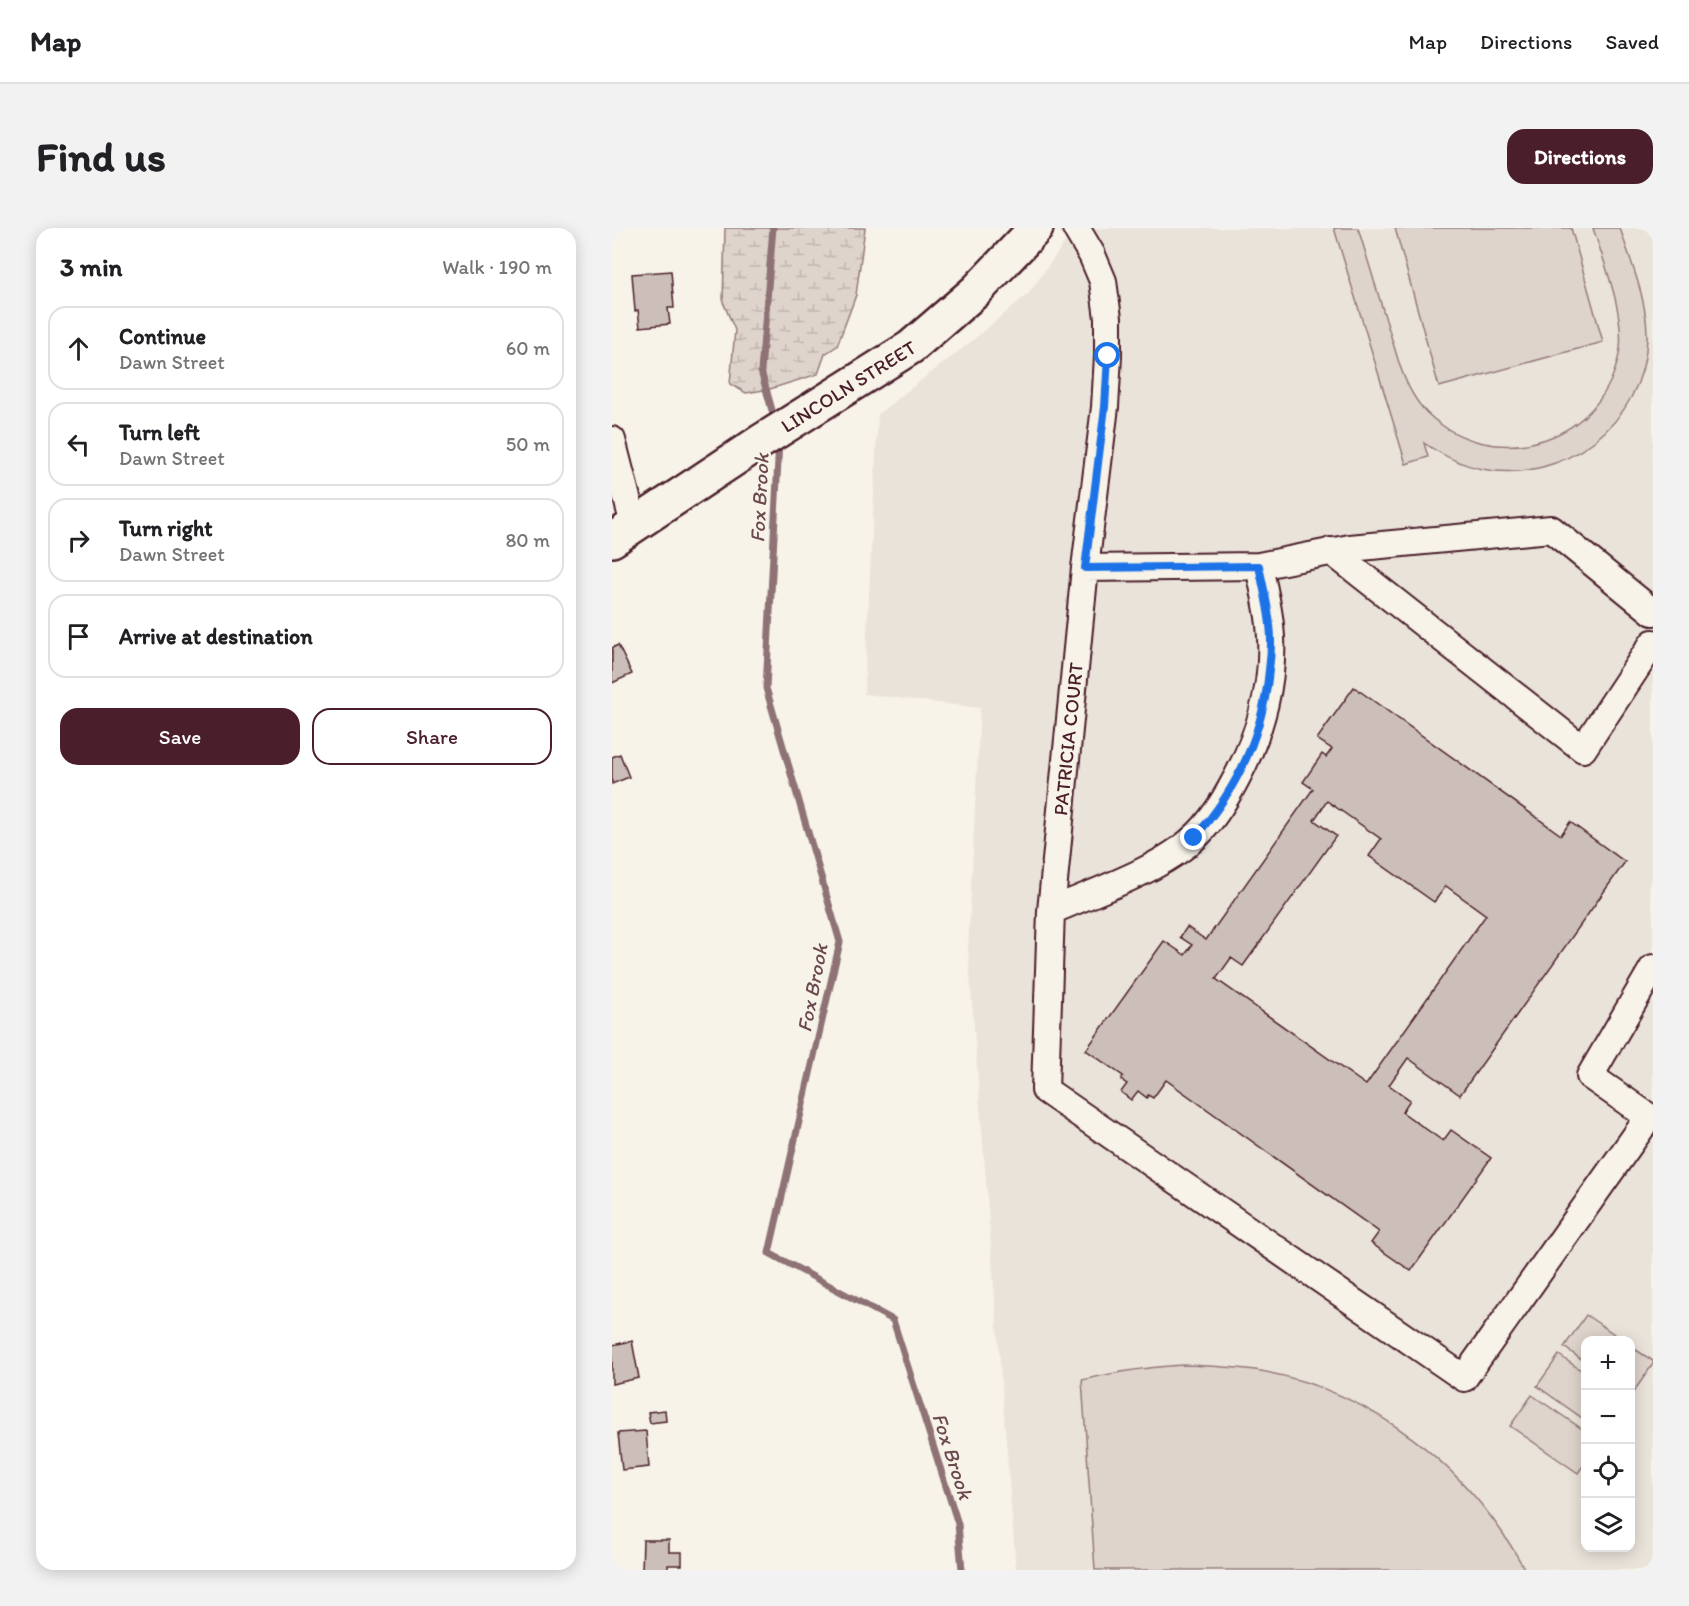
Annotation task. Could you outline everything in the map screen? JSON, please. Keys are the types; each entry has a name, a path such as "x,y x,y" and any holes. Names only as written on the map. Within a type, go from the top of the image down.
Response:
{"main road":[{"name":"LINCOLN STREET","path":"623,532 911,347 976,291 1036,228"}],"lane":[{"name":"PATRICIA COURT","path":"1076,228 1092,255 1103,281 1108,318 1105,407 1085,568 1051,911 1045,1090 1464,1378 1649,1117 1590,1076 1653,968"},
{"path":"612,440 623,532"},
{"path":"1085,568 1259,566 1350,548 1551,529 1653,612"},
{"path":"1331,551 1583,748 1653,643"},
{"path":"1051,911 1142,871 1179,850 1194,838 1224,802 1258,731 1268,687 1270,625 1259,566"}],"shaded area":[{"path":"1075,228 1653,228 1653,874 1649,885 1653,912 1653,1570 1016,1570 968,950 980,708 864,694 878,414 1029,293"}],"green space":[{"path":"725,228 865,228 856,295 837,346 825,354 818,374 770,389 746,393 730,384 735,330 723,302"},
{"path":"1334,228 1358,228 1400,366 1411,391 1422,408 1454,432 1484,443 1514,445 1544,440 1571,427 1594,407 1611,380 1620,348 1619,319 1612,287 1593,228 1620,228 1638,282 1647,325 1642,369 1631,397 1615,421 1594,442 1569,457 1542,467 1512,471 1482,469 1452,459 1424,443 1428,457 1406,464"},
{"path":"1395,228 1571,228 1603,342 1439,387"},
{"path":"1586,1315 1617,1336 1581,1336 1581,1359 1564,1347"},
{"path":"1635,1349 1653,1361 1635,1390"},
{"path":"1559,1355 1581,1370 1581,1417 1537,1386"},
{"path":"1187,1365 1255,1370 1298,1380 1339,1395 1377,1415 1413,1439 1446,1467 1476,1498 1502,1533 1525,1570 1095,1570 1082,1380 1134,1370"},
{"path":"1532,1395 1581,1428 1581,1469 1578,1473 1510,1426"}],"building":[{"path":"671,271 674,308 668,308 670,324 640,327 638,310 635,311 632,274"},
{"path":"618,645 632,674 612,683 612,648"},
{"path":"1354,687 1561,835 1570,822 1625,862 1460,1095 1408,1058 1389,1085 1410,1100 1402,1112 1443,1141 1451,1130 1491,1158 1411,1271 1371,1243 1379,1232 1166,1080 1153,1098 1148,1095 1147,1098 1138,1091 1131,1100 1121,1092 1127,1084 1121,1080 1123,1076 1086,1050 1164,941 1185,955 1192,945 1180,937 1187,927 1206,940 1313,789 1303,782 1322,754 1326,757 1332,749 1317,739","holes":["1327,801 1381,839 1369,856 1434,902 1446,886 1486,915 1366,1085 1216,979 1231,958 1243,966 1336,836 1314,820"]},
{"path":"620,754 629,777 612,784 612,757"},
{"path":"632,1341 639,1378 612,1384 612,1345"},
{"path":"665,1410 666,1421 650,1423 648,1412"},
{"path":"646,1431 649,1467 622,1470 618,1433"},
{"path":"643,1540 669,1540 669,1552 682,1552 682,1565 668,1565 668,1570 642,1570"}],"waterway":[{"name":"Fox Brook","path":"773,228 761,371 775,421"},
{"name":"Fox Brook","path":"779,441 766,688 840,942 769,1253 893,1320 958,1524 962,1570"}],"route":[{"path":"1108,356 1105,407 1085,568 1259,566 1265,595 1270,625 1270,663 1265,706 1258,731 1224,802 1194,838"}]}
